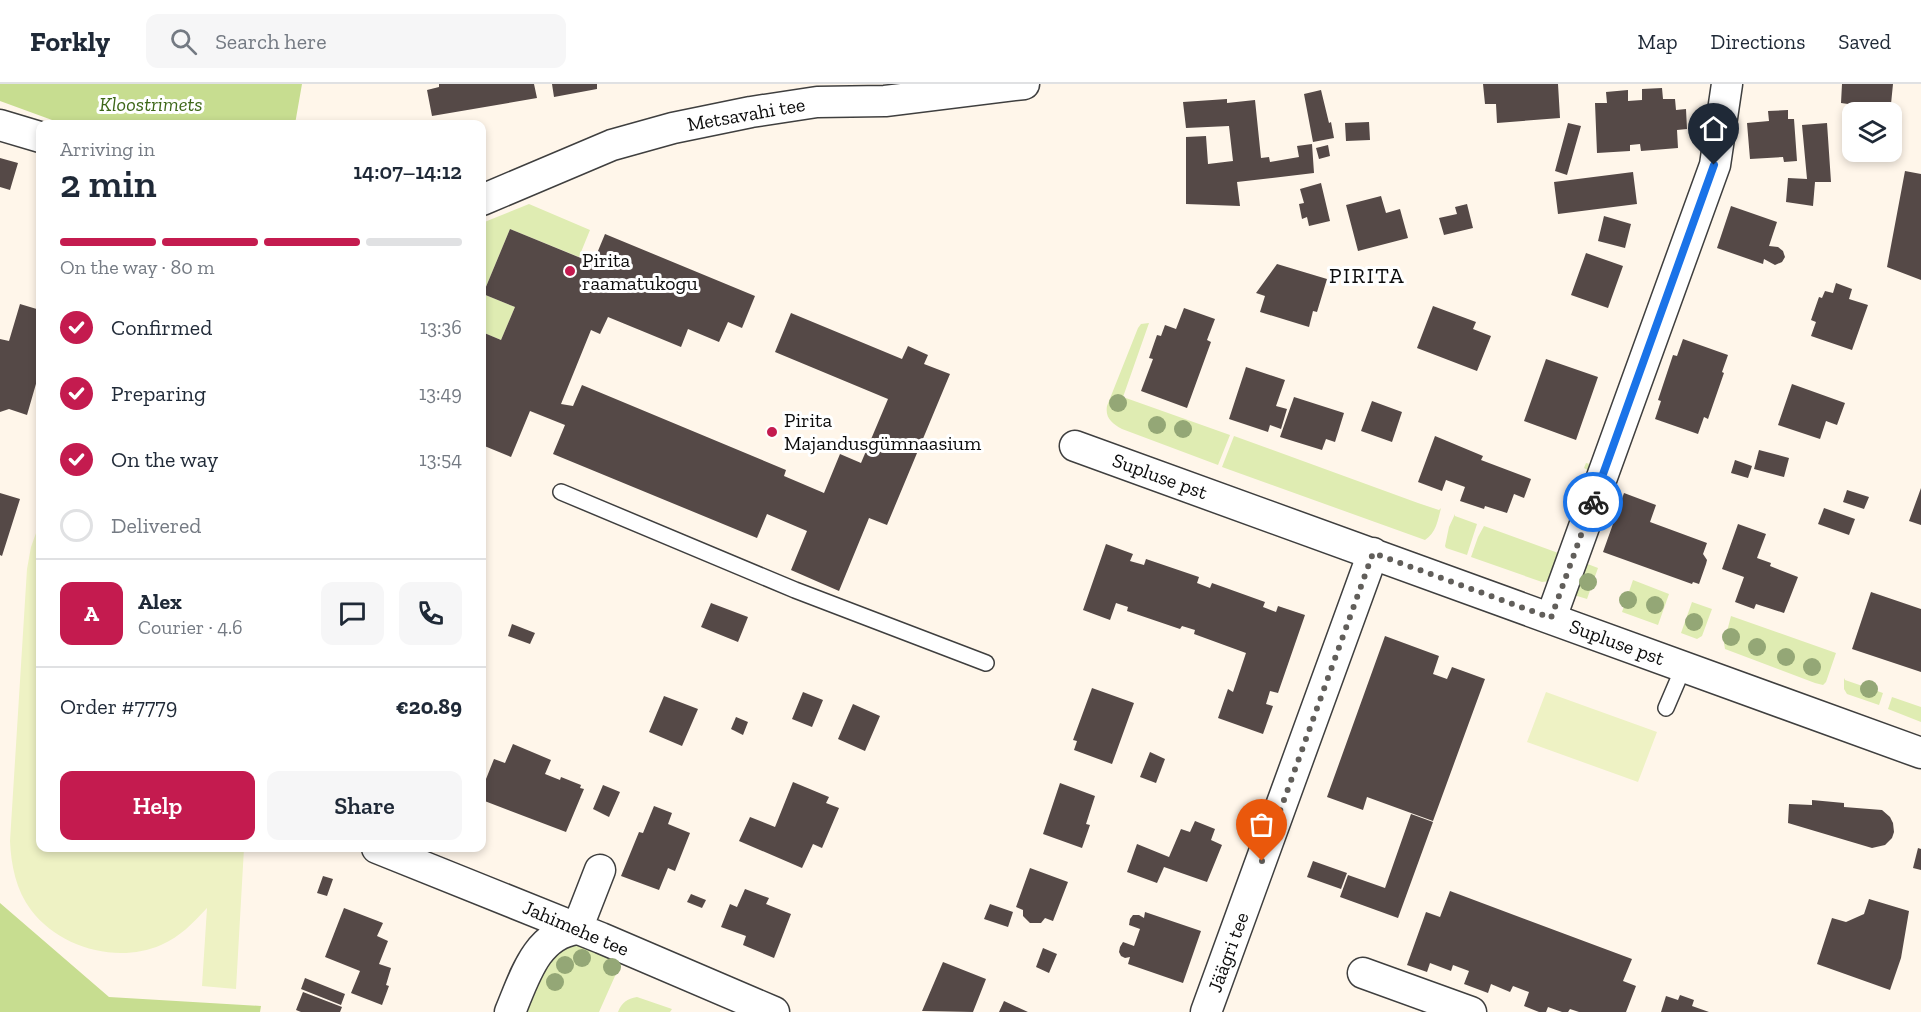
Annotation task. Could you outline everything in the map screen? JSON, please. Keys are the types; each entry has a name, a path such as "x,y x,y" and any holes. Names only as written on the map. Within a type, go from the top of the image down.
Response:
{"street":[{"name":"Metsavahi tee","path":"486,198 586,155 642,135 816,93 885,101 1024,84"},
{"path":"1551,618 1714,165 1726,84"},
{"path":"0,125 36,136"},
{"name":"Supluse pst","path":"1075,446 1921,753"},
{"name":"Jäägri tee","path":"1206,1012 1373,553"},
{"name":"Jahimehe tee","path":"387,852 774,1012"},
{"path":"510,1012 524,978 541,948 556,935 566,930 577,929 600,870"},
{"path":"1364,973 1471,1012"}],"lane":[{"path":"561,492 795,590 986,663"},
{"path":"1666,708 1684,666"}],"green space":[{"name":"Kloostrimets","path":"0,84 302,84 296,120 52,120 0,101"},
{"path":"529,204 590,230 579,257 510,229 486,287 486,221"},
{"path":"486,295 515,307 501,340 486,334"},
{"path":"1149,323 1123,397 1230,435 1218,465 1122,429 1108,417 1107,406 1138,328 1141,324"},
{"path":"1234,436 1418,503 1439,510 1441,508 1436,526 1425,540 1222,467"},
{"path":"1586,463 1597,466 1558,575 1550,581 1542,582 1471,557 1484,526 1561,554 1591,472 1584,468"},
{"path":"1455,514 1455,516 1477,524 1467,555 1445,546 1449,527"},
{"path":"36,533 36,852 244,852 236,989 202,986 207,908 180,934 161,945 144,951 108,952 73,943 57,934 31,910 18,886 10,841 27,569"},
{"path":"1585,563 1598,568 1587,599 1574,595"},
{"path":"1633,580 1669,594 1658,625 1622,612"},
{"path":"1692,602 1712,609 1702,636 1697,639 1681,633"},
{"path":"1731,616 1836,653 1826,682 1823,685 1815,683 1725,649 1724,643"},
{"path":"1844,678 1883,693 1879,705 1847,694 1844,689"},
{"path":"1546,692 1657,732 1638,782 1527,742"},
{"path":"1892,697 1921,707 1921,722 1888,709"},
{"path":"0,903 109,997 261,1006 260,1012 0,1012"},
{"path":"576,944 623,960 599,1012 518,1012 528,989 558,950"},
{"path":"637,997 672,1009 670,1012 618,1012 625,1002"}],"building":[{"path":"439,84 534,84 537,98 432,116 427,90 439,87"},
{"path":"552,84 597,84 597,89 554,97"},
{"path":"1483,84 1558,84 1560,118 1497,123 1496,104 1485,104"},
{"path":"1842,84 1893,84 1891,102 1841,103"},
{"path":"1662,88 1663,99 1675,99 1676,110 1686,109 1687,129 1677,130 1678,148 1641,151 1640,144 1630,145 1630,151 1597,153 1595,103 1607,103 1606,92 1628,90 1628,101 1642,100 1642,89"},
{"path":"1321,90 1334,138 1313,142 1304,94"},
{"path":"1227,99 1227,103 1255,100 1261,158 1269,157 1270,162 1299,157 1297,146 1312,144 1314,173 1237,182 1240,206 1186,204 1186,137 1206,136 1208,164 1233,161 1229,126 1186,128 1183,102"},
{"path":"1788,110 1788,119 1794,119 1797,161 1784,162 1783,157 1750,159 1747,123 1769,121 1768,111"},
{"path":"1369,122 1370,140 1346,141 1345,123"},
{"path":"1568,123 1581,126 1567,175 1555,171"},
{"path":"1827,123 1831,182 1815,182 1813,206 1786,202 1788,178 1807,179 1802,125"},
{"path":"1328,145 1330,156 1319,159 1316,148"},
{"path":"0,158 18,163 10,190 0,187"},
{"path":"1905,171 1921,174 1921,280 1887,267"},
{"path":"1633,172 1637,204 1558,214 1554,182"},
{"path":"1321,183 1330,221 1309,226 1307,217 1302,219 1299,204 1304,203 1300,189"},
{"path":"1381,196 1386,213 1400,209 1408,238 1358,251 1346,205"},
{"path":"1467,204 1473,228 1444,235 1439,218 1457,214 1455,207"},
{"path":"1731,206 1777,222 1769,246 1778,247 1783,251 1785,257 1782,262 1775,265 1764,259 1763,264 1717,248"},
{"path":"1604,216 1631,224 1625,248 1598,241"},
{"path":"510,229 593,263 605,234 755,296 742,328 728,322 719,342 688,329 681,347 608,317 600,334 591,330 561,404 573,406 582,385 786,470 784,476 824,493 840,454 861,463 888,399 775,352 791,313 902,359 908,346 928,355 924,364 950,374 887,525 869,518 839,591 791,570 807,531 767,514 757,538 553,454 565,425 530,411 511,457 486,447 486,334 501,340 515,307 486,295 486,287"},
{"path":"1586,253 1623,266 1608,308 1571,295"},
{"path":"1277,264 1327,279 1317,312 1313,311 1309,327 1260,312 1265,296 1256,293"},
{"path":"1836,283 1852,289 1849,299 1868,305 1852,350 1811,336 1816,322 1811,320 1819,297 1822,298 1825,291 1833,293"},
{"path":"20,304 36,309 36,384 27,415 9,409 0,412 0,339 9,341"},
{"path":"1433,306 1476,322 1473,329 1491,336 1477,371 1417,348"},
{"path":"1184,308 1215,319 1207,340 1211,342 1187,408 1141,391 1153,359 1149,358 1157,335 1161,336 1165,325 1176,329"},
{"path":"1683,339 1728,355 1708,419 1704,417 1698,434 1655,419 1661,401 1658,400 1673,355 1677,356"},
{"path":"1546,359 1598,377 1576,440 1524,421"},
{"path":"1246,367 1285,380 1276,406 1287,409 1281,429 1270,425 1268,432 1229,419"},
{"path":"1792,384 1845,403 1837,425 1826,421 1820,439 1778,425"},
{"path":"1294,397 1344,413 1335,442 1326,439 1322,450 1280,437"},
{"path":"1372,401 1402,412 1392,442 1361,431"},
{"path":"1435,436 1483,456 1481,460 1531,479 1524,498 1514,494 1507,513 1485,506 1484,509 1460,501 1465,487 1446,480 1442,491 1418,482"},
{"path":"1759,450 1789,458 1784,477 1754,469"},
{"path":"1735,460 1752,466 1748,478 1731,473"},
{"path":"1921,488 1921,525 1909,521"},
{"path":"1847,490 1869,497 1864,509 1843,502"},
{"path":"0,493 20,499 2,556 0,555"},
{"path":"1624,493 1656,505 1650,522 1707,543 1703,554 1707,560 1699,584 1693,582 1692,584 1603,552"},
{"path":"1824,508 1855,519 1849,535 1818,524"},
{"path":"1738,524 1766,534 1757,558 1798,577 1784,613 1756,604 1754,609 1735,602 1744,577 1722,569"},
{"path":"1106,544 1133,554 1130,561 1144,565 1146,559 1199,577 1197,583 1210,588 1212,583 1265,602 1263,607 1276,612 1278,606 1305,615 1278,693 1270,691 1266,704 1273,706 1263,734 1218,718 1228,689 1233,692 1246,653 1194,634 1195,630 1182,626 1180,629 1127,611 1128,607 1116,603 1110,620 1083,610"},
{"path":"1871,592 1921,609 1921,672 1852,649"},
{"path":"711,603 748,617 738,642 701,627"},
{"path":"512,624 535,633 530,644 508,636"},
{"path":"1385,636 1439,656 1433,674 1447,679 1452,667 1485,679 1433,821 1367,797 1363,810 1327,797"},
{"path":"1092,688 1134,703 1112,764 1074,750 1077,741 1073,740"},
{"path":"803,692 823,700 812,727 792,719"},
{"path":"664,696 698,709 682,746 649,732"},
{"path":"853,704 880,716 865,751 838,739"},
{"path":"736,717 748,722 743,735 731,729"},
{"path":"513,744 551,760 545,774 560,780 561,777 581,785 580,788 584,789 566,832 486,802 486,779 494,759 505,763"},
{"path":"1150,752 1165,759 1156,783 1140,777"},
{"path":"793,782 829,797 826,803 839,808 822,848 813,844 802,868 739,841 750,817 775,827"},
{"path":"1060,783 1095,796 1086,824 1090,825 1082,848 1043,834"},
{"path":"603,785 620,792 609,817 593,809"},
{"path":"1812,800 1844,803 1844,807 1882,810 1893,823 1892,838 1885,845 1872,848 1788,823 1789,804 1812,805"},
{"path":"654,806 672,813 668,824 690,833 675,871 668,868 659,890 621,876 639,832 643,833"},
{"path":"1411,814 1433,822 1398,918 1340,897 1348,875 1385,888"},
{"path":"1195,821 1215,829 1211,840 1222,845 1207,882 1164,867 1157,883 1127,872 1137,844 1169,857 1181,829 1190,832"},
{"path":"1918,848 1921,849 1921,870 1913,868"},
{"path":"1313,861 1347,873 1341,889 1307,877"},
{"path":"1030,868 1068,882 1053,921 1045,918 1041,923 1030,923 1023,916 1023,910 1016,907"},
{"path":"323,876 333,879 327,896 317,893"},
{"path":"745,889 769,898 766,904 791,914 774,958 743,945 746,936 721,927 730,904 737,907"},
{"path":"1450,891 1632,959 1623,981 1636,986 1626,1012 1579,1012 1570,1009 1568,1012 1562,1012 1548,1007 1546,1012 1539,1012 1524,1006 1529,992 1513,986 1510,992 1491,984 1488,993 1464,984 1469,971 1453,965 1451,971 1430,963 1427,972 1407,965 1426,912 1440,917"},
{"path":"691,894 706,900 702,908 687,902"},
{"path":"1869,899 1909,911 1901,958 1890,990 1817,964 1832,918 1846,922 1864,914"},
{"path":"990,904 1013,912 1008,927 984,919"},
{"path":"344,908 383,923 377,936 388,941 379,964 391,968 386,985 389,986 382,1005 351,993 360,971 325,957"},
{"path":"1145,912 1201,931 1183,983 1128,964 1130,957 1121,956 1119,952 1123,942 1134,946 1140,929 1129,925 1130,919 1133,915 1144,918"},
{"path":"1043,948 1057,954 1049,973 1036,967"},
{"path":"943,962 986,979 973,1012 922,1011"},
{"path":"305,978 345,994 341,1005 301,989"},
{"path":"303,992 342,1007 340,1012 296,1010"},
{"path":"1680,995 1694,1000 1692,1006 1709,1012 1661,1012 1666,996 1678,1000"},
{"path":"1004,1001 1028,1012 999,1012"}],"way so far":[{"path":"1262,861 1373,553 1551,618 1593,502"}],"place":[{"name":"Pirita raamatukogu","path":"570,271"},
{"name":"Pirita Majandusgümnaasium","path":"772,432"}],"district":[{"name":"PIRITA","path":"1367,275"}],"route":[{"path":"1593,502 1714,165"}]}
